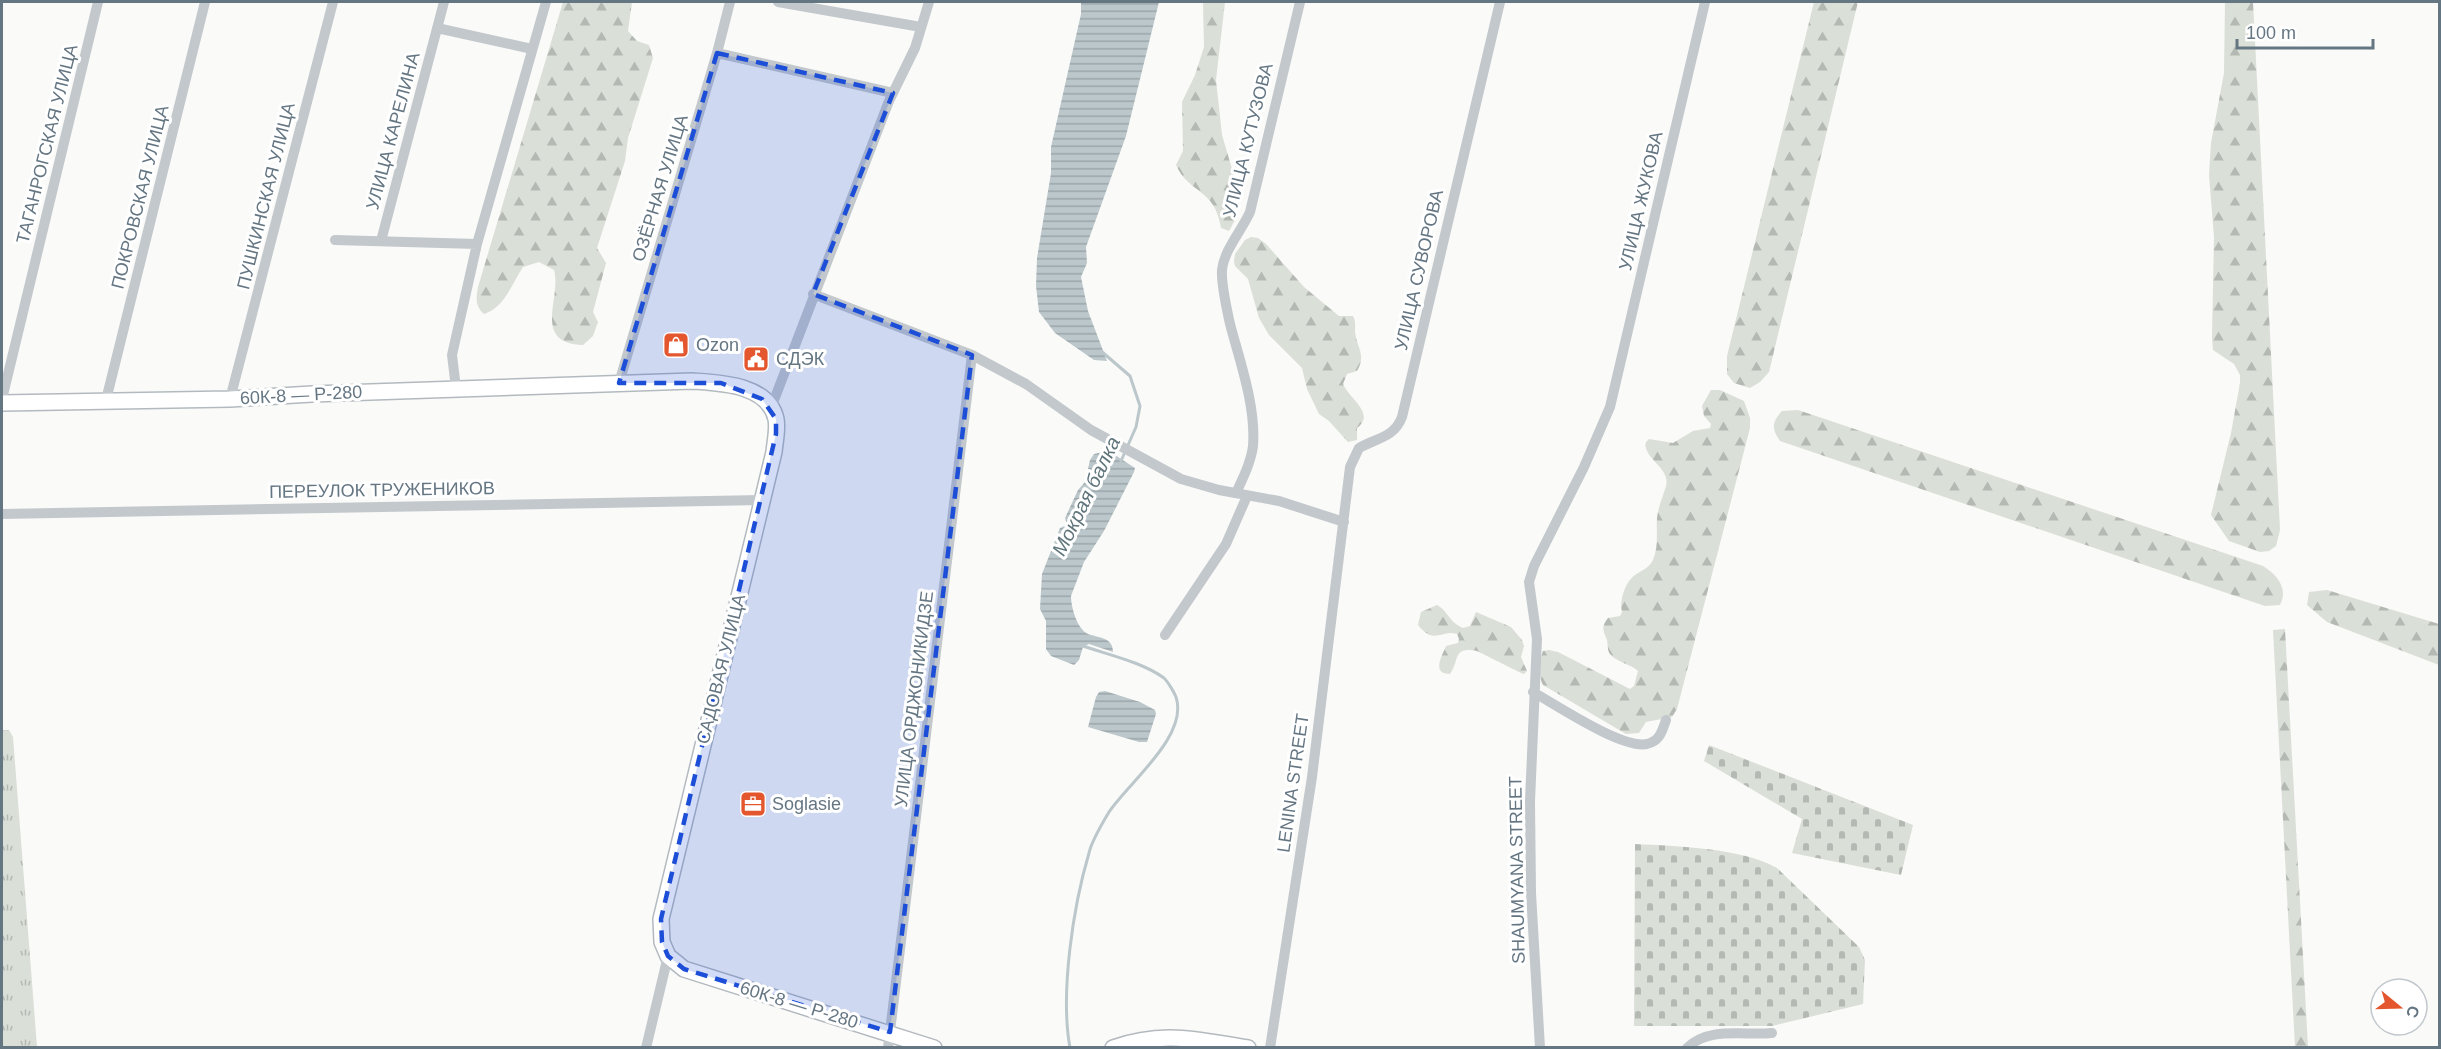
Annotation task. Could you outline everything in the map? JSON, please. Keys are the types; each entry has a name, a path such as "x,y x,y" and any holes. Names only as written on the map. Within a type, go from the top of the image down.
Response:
{"street":[{"name":"ТАГАНРОГСКАЯ УЛИЦА","path":"2,401 98,2"},
{"name":"ПОКРОВСКАЯ УЛИЦА","path":"106,400 205,2"},
{"name":"ПУШКИНСКАЯ УЛИЦА","path":"230,399 333,2"},
{"name":"УЛИЦА КАРЕЛИНА","path":"381,241 444,2"},
{"path":"456,388 452,355 477,244 546,2"},
{"name":"ОЗЁРНАЯ УЛИЦА","path":"619,383 730,2"},
{"path":"778,2 921,27"},
{"name":"САДОВАЯ УЛИЦА","path":"646,1047 668,956 662,942 661,919 776,434 776,419 771,408 813,294 893,93 915,48 929,2"},
{"name":"УЛИЦА КУТУЗОВА","path":"1165,634 1226,544 1251,457 1253,435 1249,399 1228,313 1222,269 1231,246 1250,212 1300,2"},
{"name":"УЛИЦА СУВОРОВА","path":"1344,522 1350,467 1354,455 1359,448 1392,432 1399,425 1402,417 1500,2"},
{"name":"УЛИЦА ЖУКОВА","path":"1533,692 1537,639 1529,582 1610,408 1706,2"},
{"path":"437,28 532,49"},
{"path":"717,53 893,93"},
{"path":"335,240 477,244"},
{"path":"813,294 972,355 1026,384 1091,430 1162,470 1199,485 1279,501 1344,522"},
{"name":"УЛИЦА ОРДЖОНИКИДЗЕ","path":"889,1040 972,355"},
{"name":"60К-8 — Р-280","path":"2,401 230,399 456,388 692,381 721,383 752,392 771,408"},
{"name":"ПЕРЕУЛОК ТРУЖЕНИКОВ","path":"2,514 762,500"},
{"name":"LENINA STREET","path":"1270,1047 1312,777 1344,522"},
{"path":"1533,692 1618,739 1634,745 1649,744 1661,735 1666,720"},
{"name":"SHAUMYANA STREET","path":"1533,692 1530,801 1531,893 1540,1047"},
{"name":"60К-8 — Р-280","path":"668,956 684,969 889,1040 934,1047"},
{"path":"1687,1047 1700,1037 1711,1035 1772,1033"},
{"path":"1113,1047 1151,1037 1168,1037 1248,1047"}],"highlighted area":[{"path":"717,53 893,93 813,294 972,355 890,1032 684,969 668,956 662,942 661,919 776,434 776,419 762,399 721,383 619,383"}],"green space":[{"path":"563,2 632,2 628,31 637,41 649,45 653,58 628,138 625,161 597,248 606,263 593,312 598,322 593,336 583,345 567,342 558,336 553,328 554,270 539,262 523,267 507,295 491,311 484,314 479,308 477,298 478,287"},
{"path":"1203,2 1225,2 1216,80 1222,135 1235,179 1235,220 1229,231 1221,228 1218,215 1208,198 1181,174 1176,165 1183,151 1182,102 1195,75 1204,47"},
{"path":"1814,2 1858,2 1769,372 1760,382 1750,388 1734,383 1727,374 1727,356"},
{"path":"2225,2 2253,2 2280,530 2276,546 2269,551 2260,552 2229,541 2211,515 2231,433 2240,383 2240,375 2234,364 2213,350 2212,338 2214,237 2209,175 2211,143 2224,73"},
{"path":"1251,237 1258,238 1266,244 1304,287 1339,316 1353,316 1361,360 1357,371 1347,374 1343,384 1363,412 1364,417 1357,428 1357,440 1348,442 1329,421 1319,414 1307,389 1302,368 1269,335 1259,318 1248,279 1235,266 1234,261 1235,254 1245,240"},
{"path":"1711,390 1720,390 1744,401 1750,418 1750,428 1677,709 1672,717 1646,722 1639,733 1626,734 1543,685 1540,673 1541,659 1543,651 1558,652 1630,689 1634,686 1638,671 1610,654 1603,629 1608,618 1620,616 1622,597 1628,582 1649,565 1655,555 1658,514 1666,480 1661,468 1648,453 1646,442 1649,439 1673,443 1693,431 1710,428 1711,424 1704,416 1702,406"},
{"path":"1798,410 2263,566 2280,582 2283,593 2280,605 2265,606 1780,441 1774,429 1776,418 1782,411"},
{"path":"2327,590 2439,624 2439,665 2327,622 2307,605 2309,592"},
{"path":"1437,605 1463,628 1470,626 1476,612 1511,627 1522,640 1524,646 1521,657 1527,671 1524,674 1521,673 1477,651 1469,650 1460,652 1450,674 1441,671 1440,659 1446,646 1458,643 1457,634 1429,635 1418,625 1421,612"},
{"path":"2285,629 2308,1047 2295,1047 2273,630"},
{"path":"2,730 9,730 13,737 37,1047 2,1047"},
{"path":"1709,745 1913,825 1901,875 1792,853 1802,819 1704,761"},
{"path":"1635,844 1728,852 1763,861 1777,868 1859,947 1865,960 1863,1004 1772,1026 1634,1026"}],"water":[{"path":"1081,2 1159,2 1126,136 1086,247 1087,263 1081,277 1088,311 1107,361 1094,360 1055,333 1039,312 1036,286 1037,258 1051,173 1051,147 1081,14"},
{"path":"1103,452 1115,455 1135,468 1104,531 1084,562 1071,596 1073,612 1081,628 1088,634 1101,637 1111,643 1113,652 1089,644 1083,647 1079,660 1074,665 1051,656 1046,649 1046,621 1040,609 1042,574 1060,528 1067,525 1065,518 1078,490 1085,482 1090,460 1094,454"},
{"path":"1105,691 1140,702 1155,710 1156,714 1147,742 1139,742 1088,727 1096,697 1099,692"}],"waterway":[{"name":"Мокрая балка","path":"1101,351 1130,376 1140,406 1136,427 1121,461"},
{"name":"Мокрая балка","path":"1070,1048 1067,1026 1067,976 1073,924 1090,848 1109,812 1166,743 1178,712 1176,697 1164,678 1136,663 1083,646"}],"place":[{"name":"Ozon","path":"676,345"},
{"name":"СДЭК","path":"756,359"},
{"name":"Soglasie","path":"753,804"}]}
